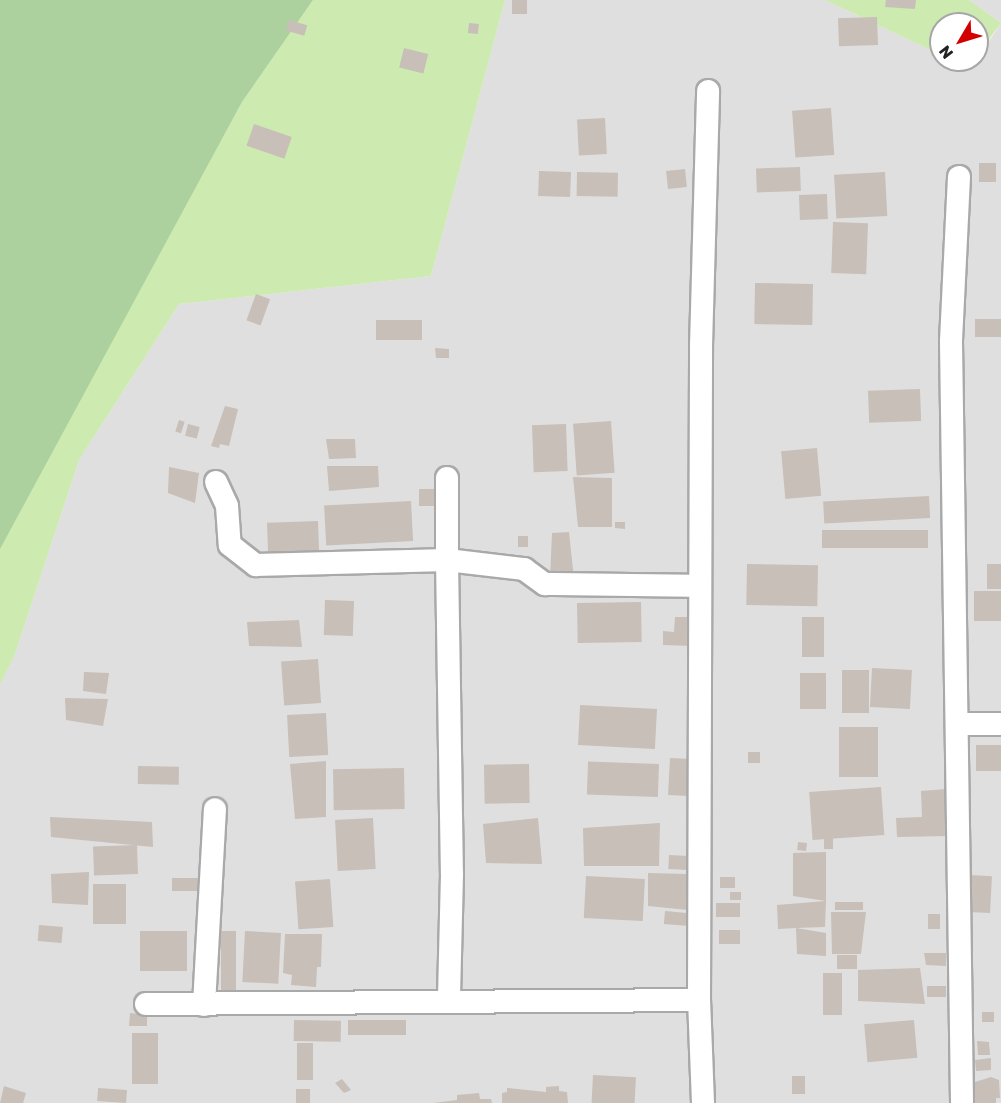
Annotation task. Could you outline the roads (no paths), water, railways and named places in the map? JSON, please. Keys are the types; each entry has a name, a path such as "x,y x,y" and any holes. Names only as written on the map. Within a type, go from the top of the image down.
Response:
{"street":[{"path":"703,1103 699,1000 701,346 708,91"},
{"path":"959,177 951,342 962,1103"},
{"path":"447,478 452,874 449,1001"},
{"path":"216,482 227,506 230,545 256,565 447,560 524,569 545,584 700,586"},
{"path":"957,724 1001,724"},
{"path":"204,1005 215,809"},
{"path":"146,1004 699,1000"}]}
